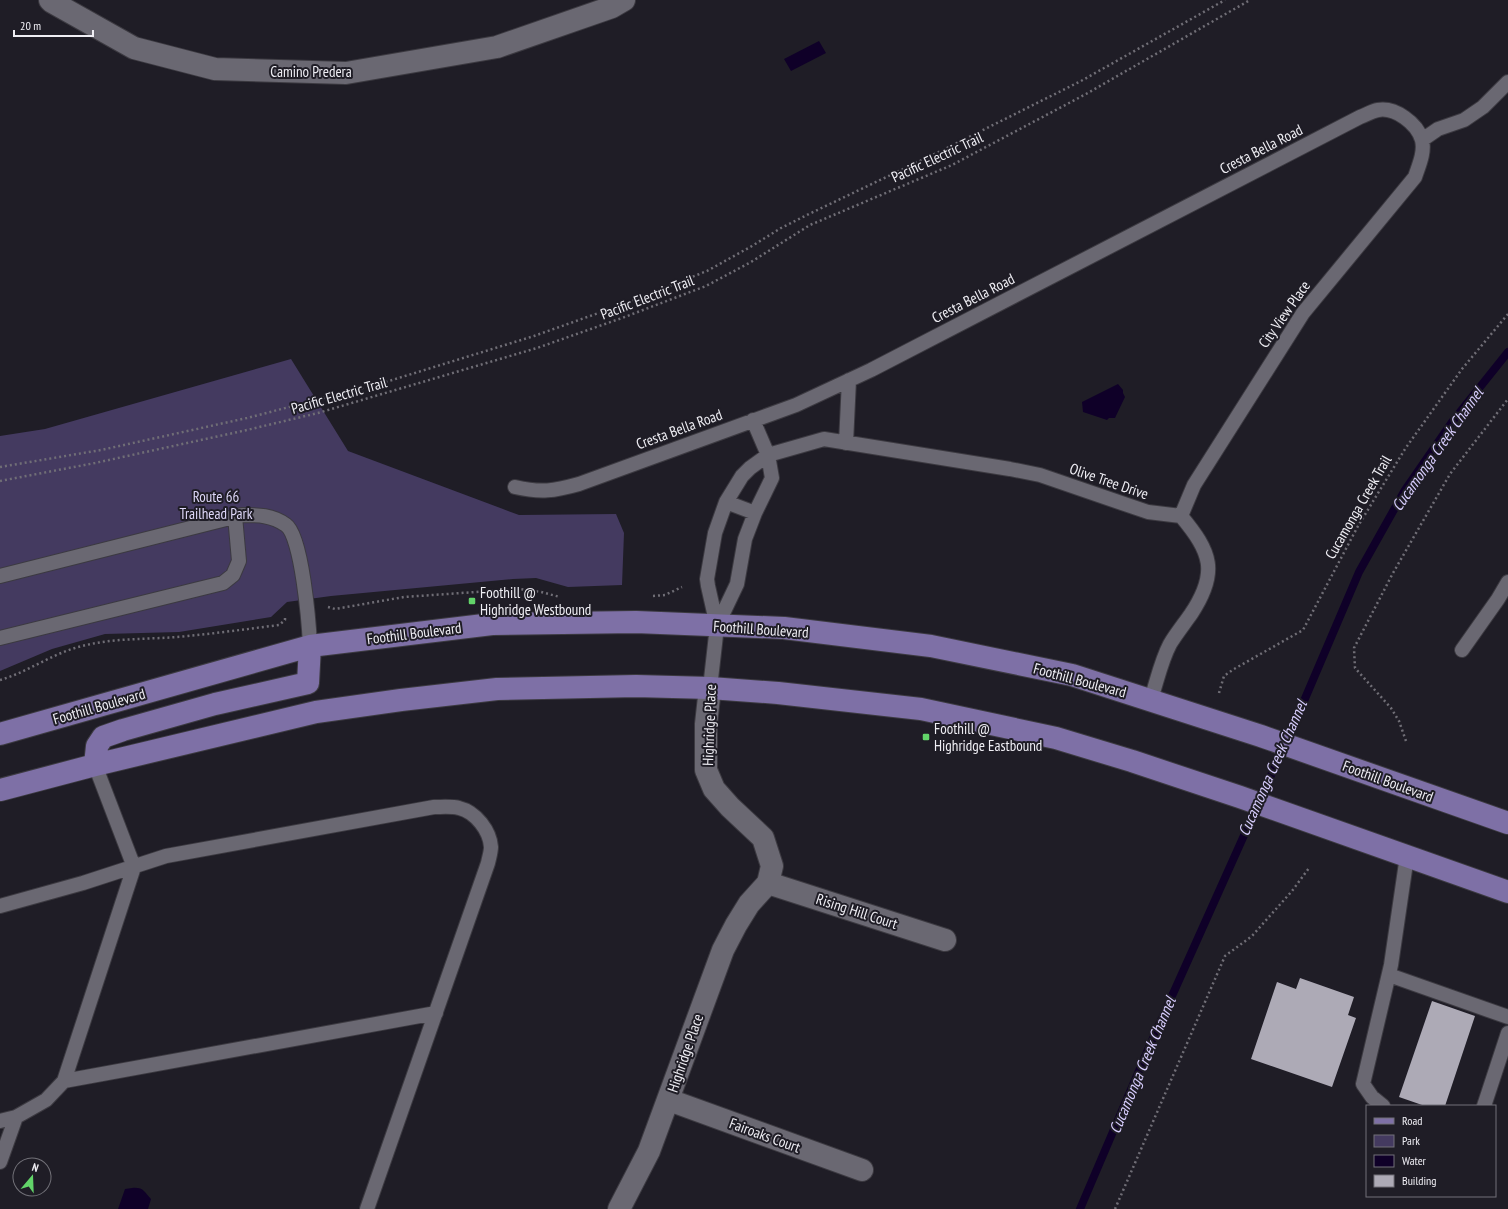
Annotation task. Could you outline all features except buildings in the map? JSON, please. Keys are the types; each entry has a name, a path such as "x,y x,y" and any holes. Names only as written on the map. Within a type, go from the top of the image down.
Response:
{"main road":[{"name":"Foothill Boulevard","path":"0,734 310,646 492,624 636,622 784,628 931,646 1072,675 1151,699 1321,756 1508,823"},
{"path":"95,765 97,746 103,737 215,704 308,683 310,646"},
{"path":"0,790 95,765 316,712 497,689 636,686 710,688 778,693 921,709 1056,738 1132,761 1299,817 1508,892"}],"street":[{"name":"Camino Predera","path":"50,0 134,48 215,69 346,73 497,47 612,7 624,0"},
{"name":"Highridge Place","path":"619,1209 649,1151 723,950 749,904 768,883 772,866 763,838 730,807 714,788 706,770 706,724 710,688"},
{"name":"Rising Hill Court","path":"768,883 945,940"},
{"name":"Fairoaks Court","path":"669,1100 862,1170"}],"lane":[{"path":"1422,140 1438,129 1464,120 1483,107 1508,82"},
{"name":"Cresta Bella Road","path":"515,487 533,491 555,490 580,484 796,405 849,380 1360,117 1378,110 1391,111 1403,116 1415,128 1422,140"},
{"name":"City View Place","path":"1181,516 1194,485 1303,313 1415,176 1422,152 1422,140"},
{"path":"846,443 849,380"},
{"path":"717,626 737,584 745,539 755,513 772,478 768,455 753,420"},
{"name":"Olive Tree Drive","path":"824,439 1040,475 1148,512 1181,516"},
{"name":"Highridge Place","path":"710,688 717,626 707,579 715,533 726,502 746,472 768,455 824,439"},
{"path":"726,502 755,513"},
{"path":"0,576 242,514 267,516 287,525 296,540 307,606 310,646"},
{"path":"0,638 223,583 233,575 239,561 235,516"},
{"path":"1151,699 1170,644 1202,596 1208,580 1208,563 1204,549 1197,536 1181,516"},
{"path":"1462,650 1503,601 1508,582"},
{"path":"0,1121 16,1117 46,1100 64,1081 134,867 95,765"},
{"path":"0,906 83,883 166,856 434,807 460,808 472,814 481,823 488,835 491,848 488,863 367,1209"},
{"path":"1382,1105 1372,1097 1362,1084 1388,974 1407,856"},
{"path":"1388,974 1508,1017"},
{"path":"64,1081 436,1013"},
{"path":"1484,1105 1508,1033"},
{"path":"0,1162 16,1117"}],"path":[{"name":"Pacific Electric Trail","path":"0,467 116,447 246,418 382,383 534,336 621,305 707,271 781,228 945,150 1081,81 1224,0"},
{"name":"Pacific Electric Trail","path":"0,481 103,462 318,413 537,348 706,286 751,262 810,225 952,165 1086,94 1250,0"},
{"name":"Cucamonga Creek Trail","path":"1219,693 1224,676 1303,630 1358,526 1405,449 1462,368 1508,314"},
{"path":"1406,740 1399,720 1391,708 1355,668 1354,648 1393,573 1450,474 1508,398"},
{"path":"649,597 665,595 682,587"},
{"path":"0,680 58,654 104,640 187,636 279,625 285,620 286,609 325,603 328,607 335,609 404,598 519,589 542,592 562,597"},
{"path":"1115,1209 1225,956 1252,936 1292,891 1309,868"}],"green space":[{"name":"Route 66 Trailhead Park","path":"291,359 348,451 519,515 616,514 624,533 622,585 568,587 536,578 513,579 331,596 287,602 271,617 179,632 105,634 52,649 0,671 0,436 45,429"}],"water":[{"path":"819,41 826,53 791,71 784,59"},
{"path":"1118,384 1123,390 1125,397 1115,418 1109,418 1107,420 1083,412 1082,402"},
{"path":"125,1189 141,1189 151,1199 148,1209 118,1209"}],"waterway":[{"name":"Cucamonga Creek Channel","path":"1080,1209 1150,1045 1298,715 1359,572 1405,490 1452,422 1508,352"}],"place":[{"name":"Foothill @ Highridge Westbound","path":"472,601"},
{"name":"Foothill @ Highridge Eastbound","path":"926,737"}]}
